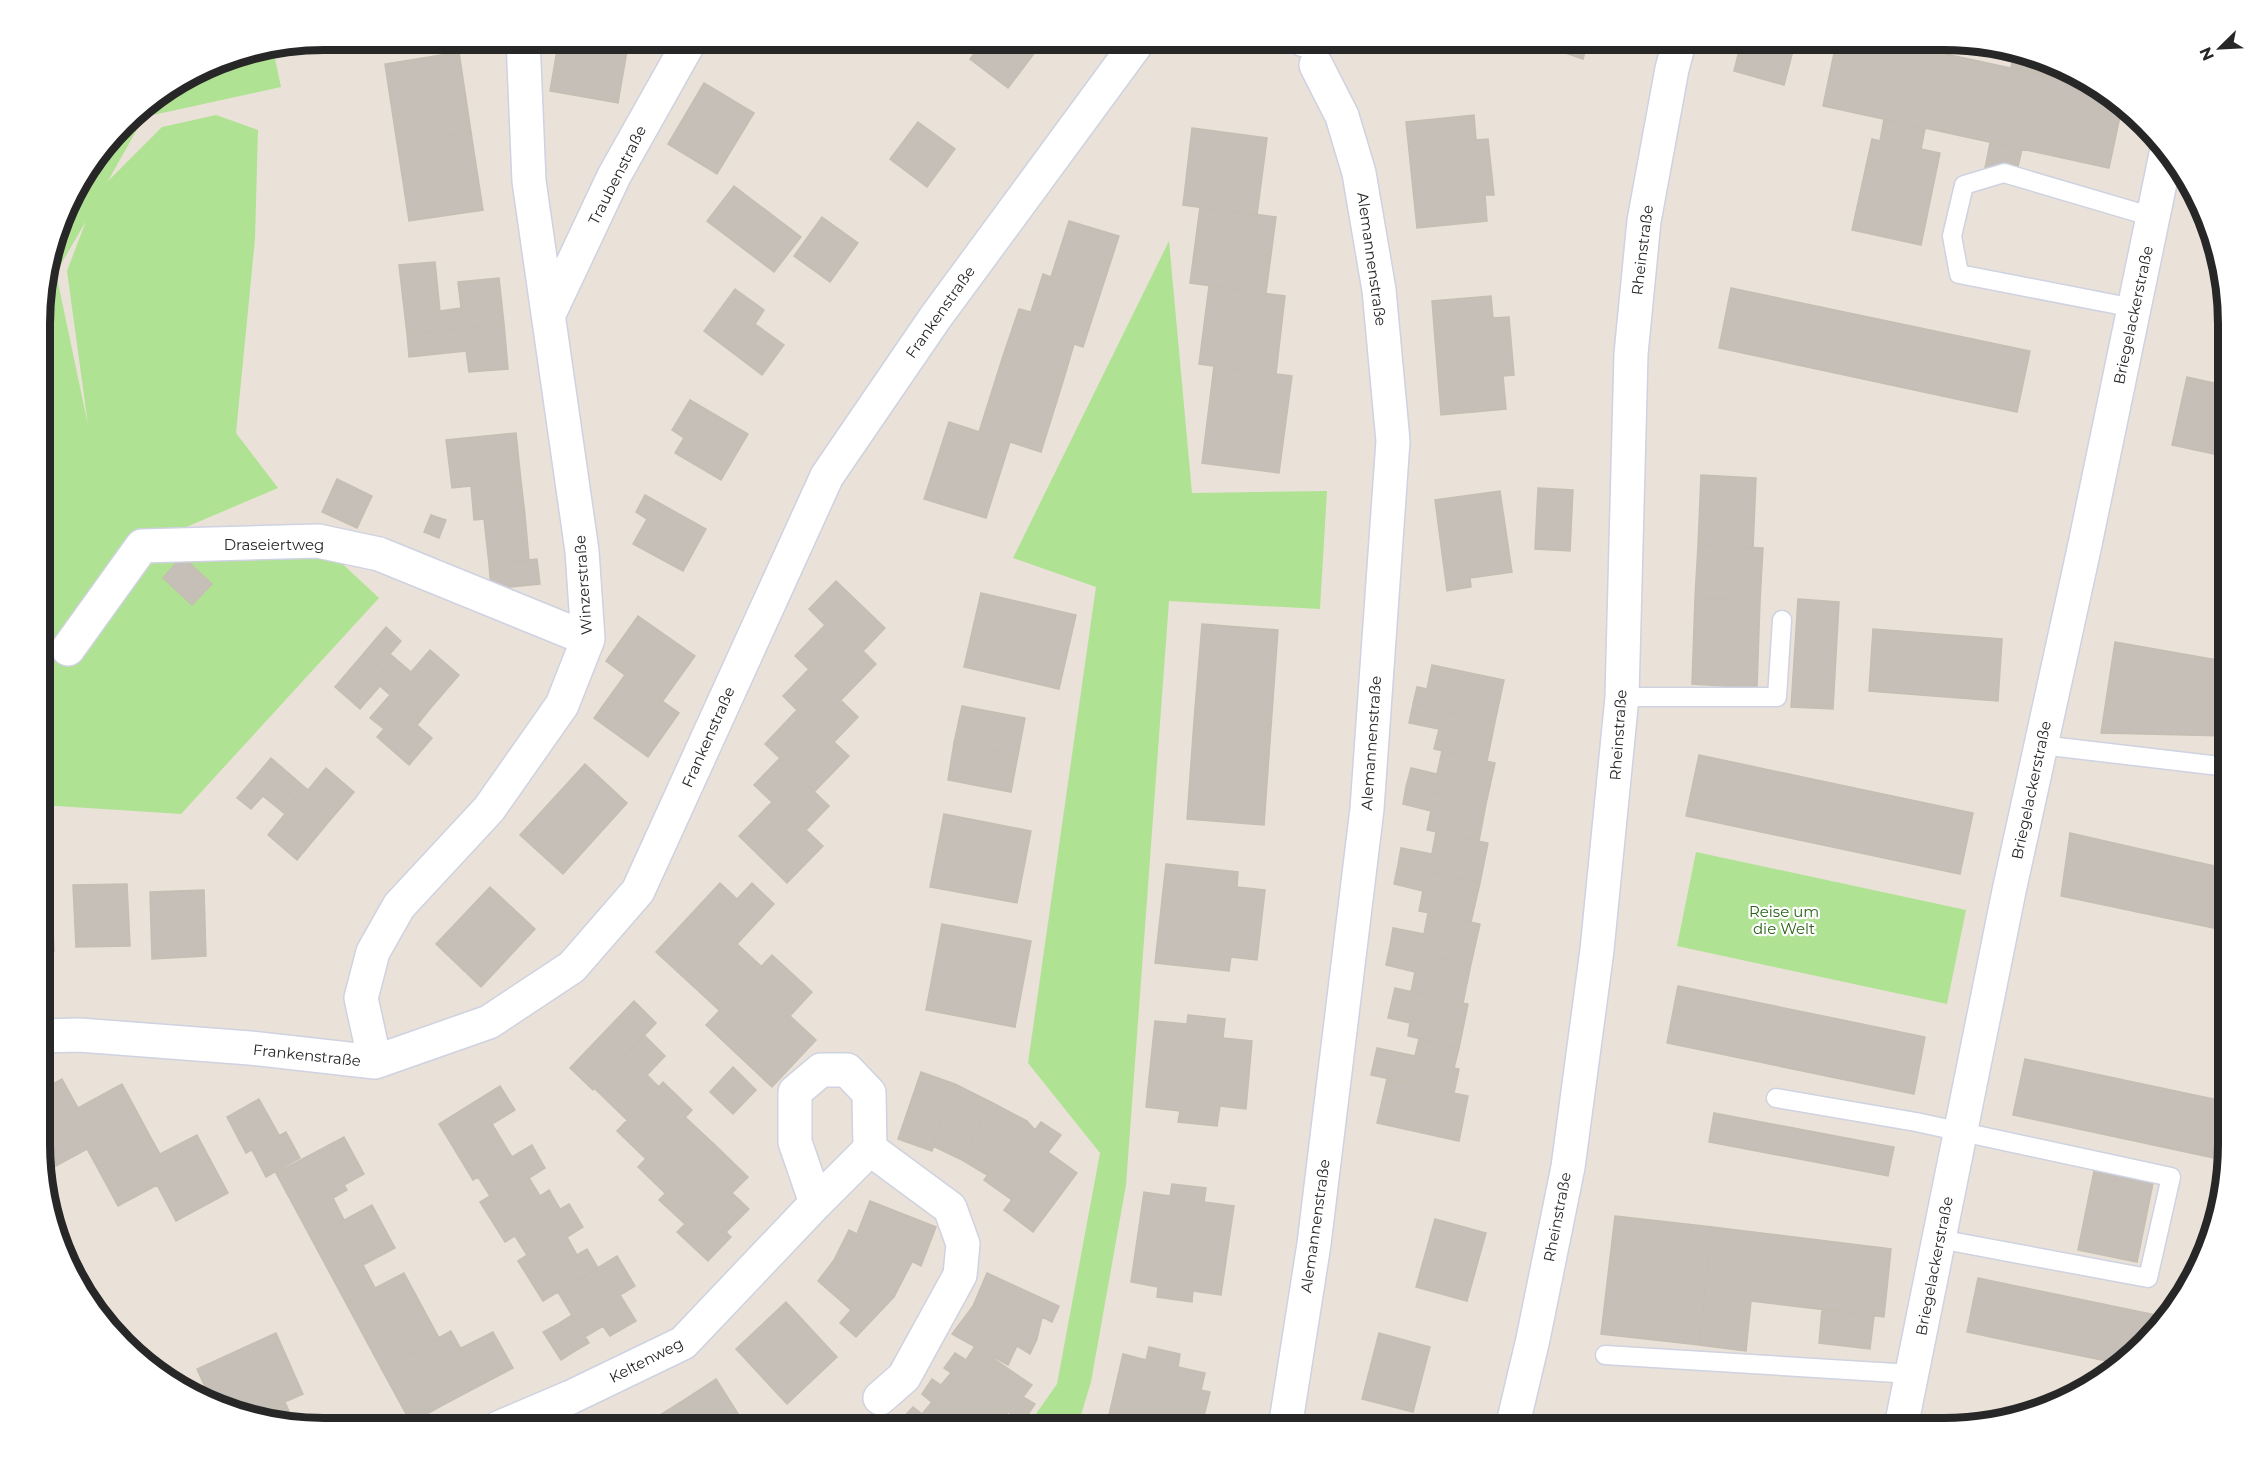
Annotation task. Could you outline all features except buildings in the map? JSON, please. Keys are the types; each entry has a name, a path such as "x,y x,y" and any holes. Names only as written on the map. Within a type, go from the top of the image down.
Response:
{"street":[{"name":"Winzerstraße","path":"375,1062 361,998 373,952 399,906 489,809 562,705 588,639 582,551 529,181 523,50"},
{"name":"Traubenstraße","path":"549,314 614,176 685,50"},
{"name":"Frankenstraße","path":"50,1036 79,1035 239,1047 375,1062 489,1022 572,967 638,891 827,476 935,318 1132,50"},
{"name":"Alemannenstraße","path":"1287,1418 1314,1244 1367,809 1393,441 1379,290 1359,173 1342,116 1309,50"},
{"name":"Rheinstraße","path":"1514,1418 1568,1167 1597,950 1622,697 1631,354 1644,220 1677,50"},
{"name":"Briegelackerstraße","path":"1903,1418 2009,891 2165,161"},
{"name":"Draseiertweg","path":"68,649 142,546 247,542 318,541 379,554 588,639"},
{"path":"816,1203 795,1142 795,1092 821,1070 847,1070 869,1093 870,1149 950,1208 963,1244 960,1275 904,1377 880,1398"},
{"name":"Keltenweg","path":"521,1418 683,1343 870,1149"}],"lane":[{"path":"2134,308 1959,274 1952,236 1964,185 2004,173 2153,217"},
{"path":"1622,697 1776,697 1782,620"},
{"path":"2041,745 2218,765"},
{"path":"1776,1098 1961,1132 2171,1177 2148,1278 1939,1239"},
{"path":"1605,1354 1912,1374"}],"green space":[{"path":"274,54 281,87 144,117 108,181 162,127 216,115 258,130 255,239 236,433 278,488 144,545 318,541 379,598 181,814 50,806 50,305 52,287 59,252 70,218 86,186 117,143 143,117 186,86 218,70","holes":["86,221 67,271 88,425 56,273"]},
{"path":"1169,241 1192,493 1327,491 1320,609 1169,601 1126,1185 1091,1382 1080,1418 1033,1418 1057,1384 1100,1153 1028,1063 1096,587 1013,558"},
{"name":"Reise um die Welt","path":"1696,852 1966,910 1947,1004 1677,946"}]}
